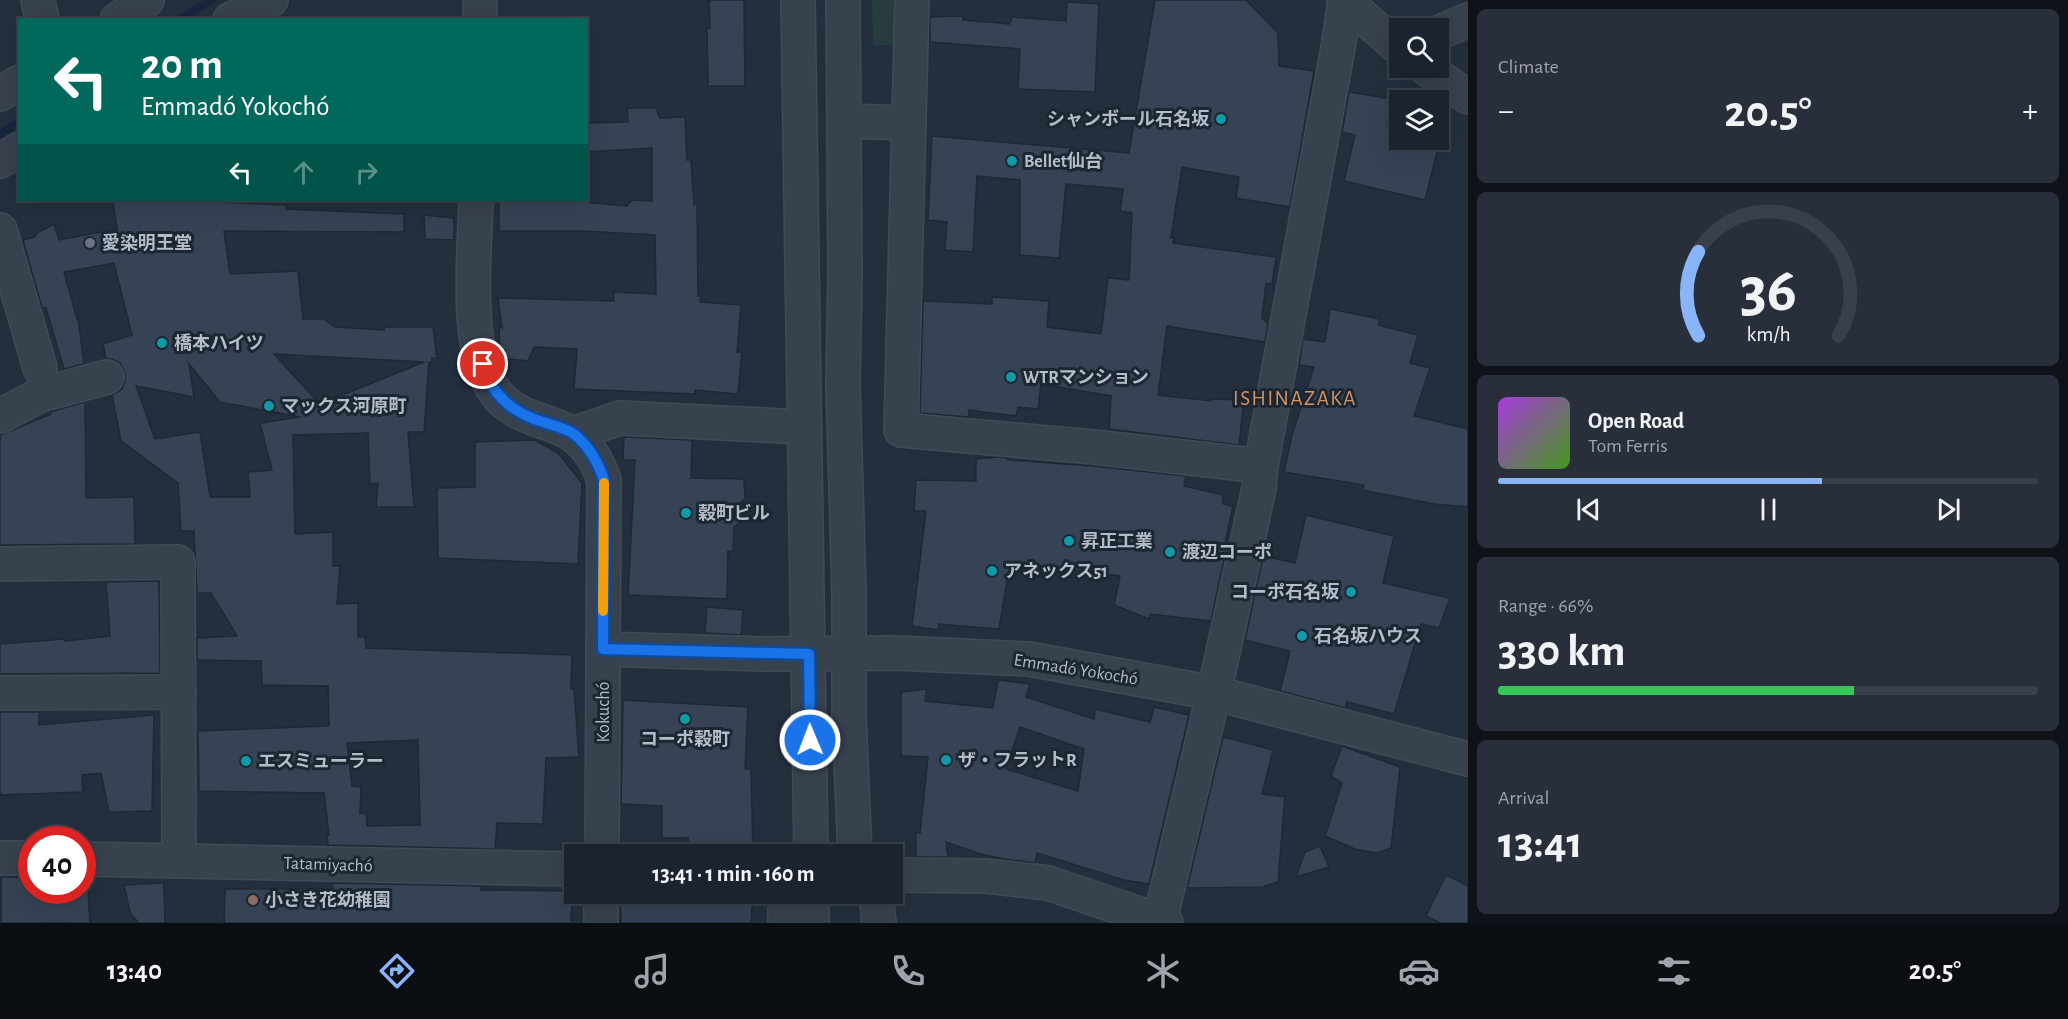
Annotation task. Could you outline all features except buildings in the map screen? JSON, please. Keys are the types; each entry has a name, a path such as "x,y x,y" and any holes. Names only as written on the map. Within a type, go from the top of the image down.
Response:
{"street":[{"path":"38,0 42,18"},
{"path":"120,18 147,0"},
{"path":"235,18 272,0"},
{"path":"480,0 480,18"},
{"path":"798,0 811,844"},
{"path":"843,0 845,121 843,384 855,844"},
{"path":"912,0 901,430 1094,447 1261,466"},
{"path":"1344,0 1389,39"},
{"path":"903,875 986,876 1048,884 1163,922 1259,488 1261,466 1338,48 1344,0"},
{"path":"1449,28 1468,20"},
{"path":"1440,78 1468,97"},
{"path":"0,94 18,83"},
{"path":"845,121 909,123"},
{"path":"0,161 18,149"},
{"name":"Kokuchó","path":"476,201 474,317 479,351 486,376 502,400 521,413 573,434 592,454 604,480 602,844"},
{"path":"0,230 40,368"},
{"path":"0,416 40,395 107,377"},
{"path":"573,434 620,418 804,427"},
{"path":"0,564 178,562 179,860"},
{"name":"Emmadó Yokochó","path":"603,649 809,654 896,653 1029,659 1214,693 1468,759"},
{"path":"0,693 179,692"},
{"path":"852,772 866,813 870,844"},
{"path":"0,858 18,858"},
{"name":"Tatamiyachó","path":"96,859 564,869"},
{"path":"601,904 601,923"},
{"path":"785,904 785,923"},
{"path":"812,904 812,923"},
{"path":"855,904 856,923"},
{"path":"877,904 879,923"}],"green space":[{"path":"872,0 898,0 897,45 873,45"}],"waterway":[{"path":"182,18 212,0"},
{"path":"0,134 18,122"}],"slow traffic":[{"path":"603,611 604,483"}],"place":[{"name":"シャンボール石名坂","path":"1221,119"},
{"name":"Bellet仙台","path":"1012,161"},
{"name":"愛染明王堂","path":"90,243"},
{"name":"橋本ハイツ","path":"162,343"},
{"name":"WTRマンション","path":"1011,377"},
{"name":"マックス河原町","path":"269,406"},
{"name":"穀町ビル","path":"686,513"},
{"name":"昇正工業","path":"1069,541"},
{"name":"渡辺コーポ","path":"1170,552"},
{"name":"アネックス51","path":"992,571"},
{"name":"コーポ石名坂","path":"1351,592"},
{"name":"石名坂ハウス","path":"1302,636"},
{"name":"コーポ穀町","path":"685,719"},
{"name":"ザ・フラットR","path":"946,760"},
{"name":"エスミューラー","path":"246,761"},
{"name":"小さき花幼稚園","path":"253,900"}],"district":[{"name":"ISHINAZAKA","path":"1295,398"}],"route":[{"path":"483,364 492,388 502,400 521,413 558,426 573,434 592,454 599,466 604,480 603,649 809,654 810,740"}]}
